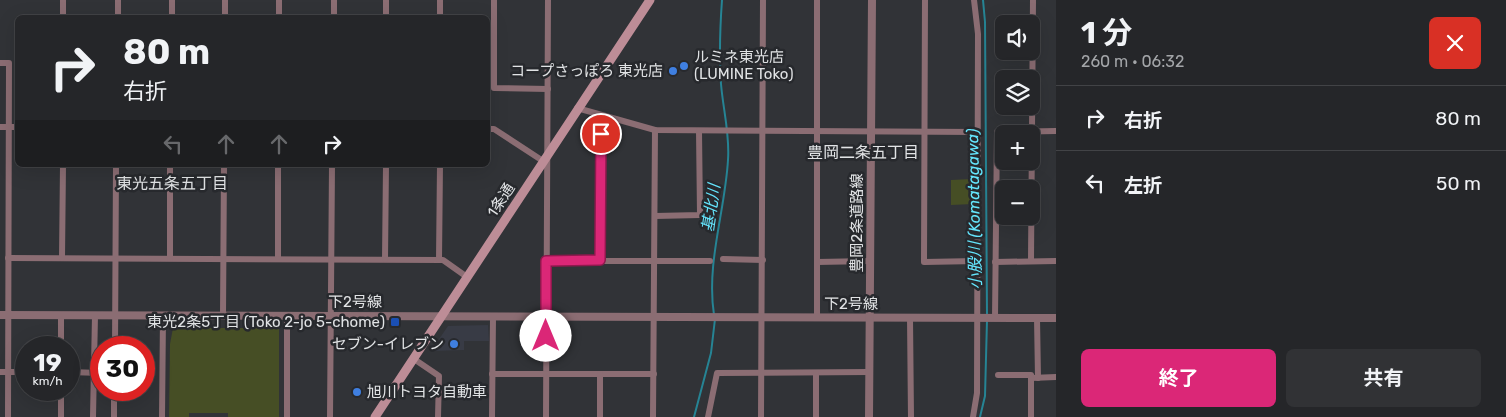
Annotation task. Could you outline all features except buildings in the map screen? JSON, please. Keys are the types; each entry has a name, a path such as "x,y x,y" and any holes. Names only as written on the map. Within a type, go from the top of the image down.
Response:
{"main road":[{"name":"1条通","path":"376,417 577,108 650,0"}],"street":[{"path":"63,0 63,15"},
{"path":"118,0 118,15"},
{"path":"172,0 172,15"},
{"path":"225,0 225,15"},
{"path":"279,0 279,15"},
{"path":"334,0 334,15"},
{"path":"386,0 386,15"},
{"path":"440,0 440,15"},
{"path":"494,0 494,88 548,88"},
{"path":"546,417 548,0"},
{"path":"761,417 764,0"},
{"path":"817,318 818,0"},
{"name":"豊岡2条道路線","path":"869,417 872,0"},
{"path":"925,0 924,262 977,261"},
{"path":"973,417 978,394 979,318 977,261 978,34 974,0"},
{"path":"1032,125 1033,0"},
{"path":"0,63 9,63 8,258 4,315 8,372 8,417"},
{"path":"577,108 602,117 655,130 977,132"},
{"path":"600,260 602,117"},
{"path":"0,127 15,127"},
{"path":"490,129 494,129 546,157"},
{"path":"653,417 655,130"},
{"path":"655,216 700,215 699,131"},
{"path":"1040,131 1056,131"},
{"path":"62,258 63,167"},
{"path":"115,336 116,167"},
{"path":"170,167 170,258"},
{"path":"223,316 224,167"},
{"path":"278,167 278,259"},
{"path":"330,417 332,167"},
{"path":"385,259 386,167"},
{"path":"439,260 440,167"},
{"path":"996,170 993,318 1056,318"},
{"path":"1031,261 1032,170"},
{"path":"8,258 443,260 467,276"},
{"path":"723,259 762,260"},
{"path":"546,261 710,261"},
{"path":"817,262 870,261"},
{"path":"995,262 1056,261"},
{"name":"下2号線","path":"4,315 993,318"},
{"path":"61,315 61,336"},
{"path":"94,315 94,336"},
{"path":"162,417 163,316"},
{"path":"287,417 288,316"},
{"path":"492,417 493,316"},
{"path":"910,318 910,417"},
{"path":"1030,417 1037,318"},
{"path":"414,359 439,376 438,417"},
{"path":"0,372 15,372"},
{"path":"708,417 717,373 816,374 869,372"},
{"path":"492,374 654,374"},
{"path":"600,374 600,417"},
{"path":"816,374 816,417"},
{"path":"998,375 1031,375 1034,378 1056,377"},
{"path":"61,401 61,417"},
{"path":"93,401 93,417"},
{"path":"114,401 114,417"}],"shaded area":[{"path":"488,325 489,341 464,341 464,350 431,351 448,326"}],"green space":[{"path":"972,179 973,204 951,205 951,180"},
{"path":"173,328 279,328 279,417 228,417 228,413 189,413 189,417 169,417 170,344"}],"waterway":[{"name":"基北川","path":"714,315 712,276 726,179 728,150 720,74 722,0"},
{"name":"小股川 (Komatagawa)","path":"983,0 985,22 987,315"},
{"name":"基北川","path":"694,417 711,353 715,319"},
{"name":"小股川 (Komatagawa)","path":"980,417 985,396 987,320"}],"place":[{"name":"ルミネ東光店 (LUMINE Toko)","path":"684,66"},
{"name":"コープさっぽろ 東光店","path":"673,71"},
{"name":"東光2条5丁目 (Toko 2-jo 5-chome)","path":"395,322"},
{"name":"セブン-イレブン","path":"454,344"},
{"name":"旭川トヨタ自動車","path":"357,392"}],"district":[{"name":"豊岡二条五丁目","path":"863,152"},
{"name":"東光五条五丁目","path":"172,183"}],"route":[{"path":"546,336 546,261 600,260 601,134"}]}
